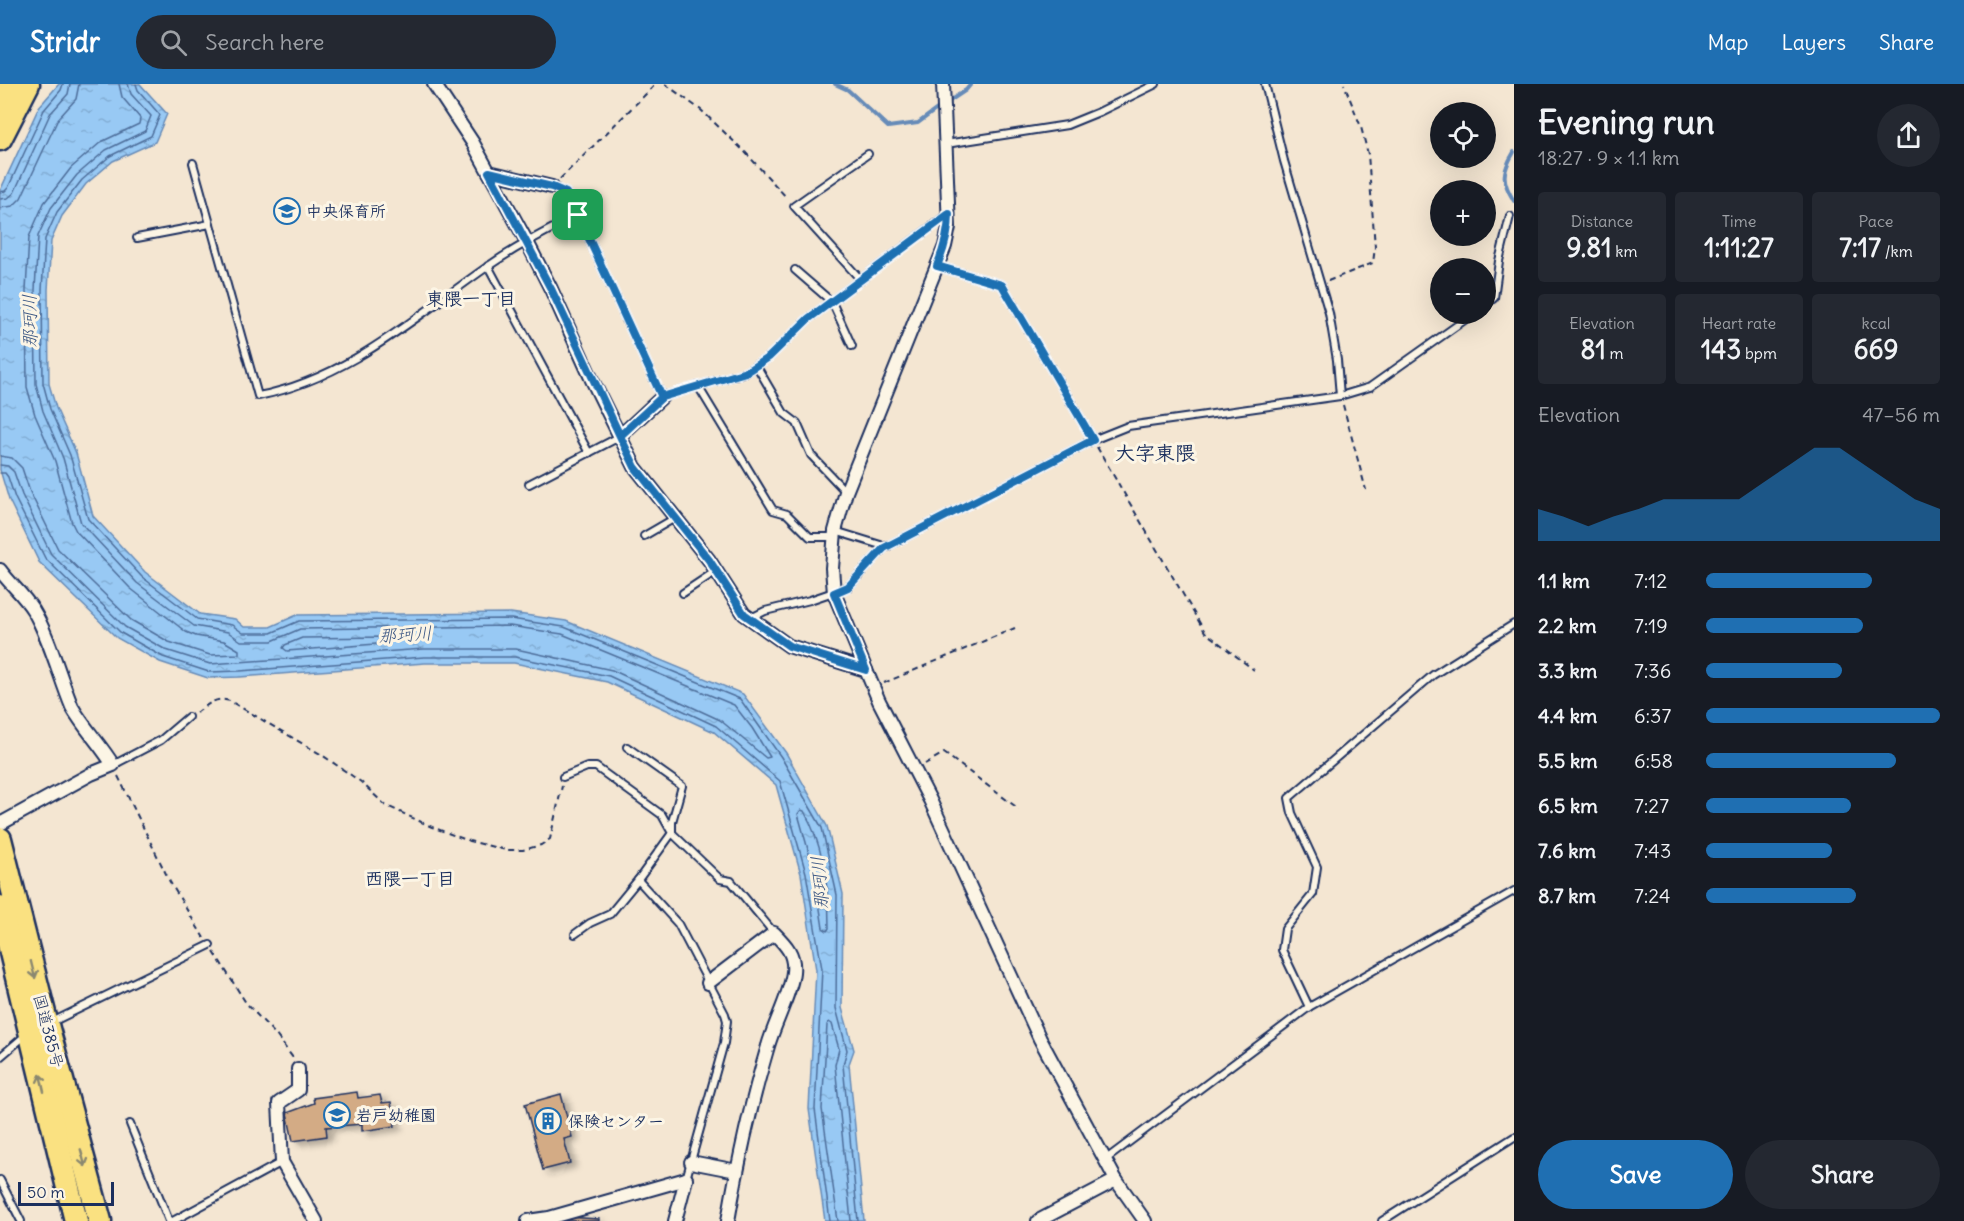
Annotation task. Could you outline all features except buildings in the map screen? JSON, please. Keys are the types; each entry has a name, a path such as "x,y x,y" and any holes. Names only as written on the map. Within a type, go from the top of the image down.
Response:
{"highway":[{"path":"0,104 10,84"},
{"path":"0,139 28,84"},
{"name":"国道385号","path":"0,840 5,915 38,1028 100,1221"},
{"name":"国道385号","path":"38,1028 76,1221"}],"street":[{"path":"434,84 473,143 527,242 635,467 716,571 744,614 789,646 866,670"},
{"path":"943,84 949,214 945,246 846,492 835,534 832,568 834,593 873,688 930,800 1040,1039 1116,1180 1140,1219"},
{"path":"489,172 552,187"},
{"path":"620,436 662,397"},
{"path":"0,570 10,584 18,588 34,612 72,707 113,765 82,778 0,824"},
{"path":"708,983 774,933 788,947 793,957 793,973 768,1045 737,1171 728,1221"},
{"path":"298,1069 298,1090 279,1103 282,1162 316,1221"},
{"path":"691,1162 737,1171"},
{"path":"528,1221 549,1218 686,1179"},
{"path":"675,1221 686,1179"},
{"path":"1038,1221 1116,1180"}],"lane":[{"path":"945,144 1066,125 1099,112 1156,84"},
{"path":"1265,84 1284,161 1329,313 1340,396"},
{"path":"861,280 794,206 868,154"},
{"path":"193,163 258,396 285,391 328,374 386,340 488,266 578,215"},
{"path":"552,187 566,193 578,215 662,397 746,372 769,357 808,319 949,214"},
{"path":"1496,283 1510,216"},
{"path":"137,238 210,224"},
{"path":"488,266 589,453"},
{"path":"937,266 1002,285 1093,440"},
{"path":"795,270 832,302 852,346"},
{"path":"750,618 765,611 834,593 848,587 887,547 1093,440 1128,426 1340,396 1370,387 1459,324"},
{"path":"756,365 784,413 797,423 811,455 846,492"},
{"path":"699,386 773,510 787,514 810,537 835,534 887,547"},
{"path":"529,484 620,436"},
{"path":"644,536 676,518"},
{"path":"683,593 716,571"},
{"path":"1309,1006 1282,950 1285,928 1313,894 1317,867 1292,813 1289,798 1433,675 1514,624"},
{"path":"113,765 161,740 188,717"},
{"path":"575,934 590,923 610,914 672,833 672,822 682,786 627,747"},
{"path":"563,777 587,767 596,767 662,815 672,833 720,879 731,881 774,933"},
{"path":"638,880 678,924 727,1021 724,1042 686,1179"},
{"path":"1105,1160 1309,1006 1514,891"},
{"path":"0,1057 38,1028 210,945"},
{"path":"130,1124 171,1221 282,1162"},
{"path":"1382,1221 1514,1137"},
{"path":"0,1180 21,1221"}],"path":[{"path":"552,187 656,84"},
{"path":"664,84 701,110 745,152 794,206"},
{"path":"1320,284 1373,262 1374,255 1368,154 1361,127 1344,84"},
{"path":"1340,396 1366,490"},
{"path":"1093,440 1205,632 1254,670"},
{"path":"873,688 1015,628"},
{"path":"188,717 215,699 222,698 230,701 322,755 361,782 385,805 469,841 506,850 523,850 550,839 563,777"},
{"path":"914,770 944,753 1019,809"},
{"path":"113,765 170,882 191,918 246,1003 276,1035 296,1062 298,1069"}],"water":[{"name":"那珂川","path":"59,84 140,84 167,114 155,142 113,161 86,184 62,216 51,241 48,290 49,384 56,408 76,453 93,516 145,572 200,614 235,619 244,627 270,627 297,615 511,613 566,621 743,694 786,753 827,826 843,894 842,1008 854,1050 849,1064 864,1221 825,1221 809,1109 816,970 801,874 776,785 714,732 607,682 514,663 425,663 208,678 160,662 117,638 39,562 9,500 0,470 0,191 39,107"}],"waterway":[{"path":"835,84 848,90 888,127 918,123 941,106"},
{"path":"948,102 971,84"},
{"path":"1514,152 1505,171 1505,182 1514,201"}],"place":[{"name":"中央保育所","path":"287,211"},
{"name":"岩戸幼稚園","path":"337,1115"},
{"name":"保険センター","path":"548,1121"}],"district":[{"name":"東隈一丁目","path":"471,299"},
{"name":"大字東隈","path":"1155,453"},
{"name":"西隈一丁目","path":"410,879"}],"route":[{"path":"578,215 566,193 552,187 489,172 551,289 620,436 662,397 746,372 769,357 808,319 949,214 945,246 937,266 1002,285 1093,440 884,548 848,587 834,593 866,670 789,646 744,614 709,560 635,467 620,436 662,397 578,215"}]}
